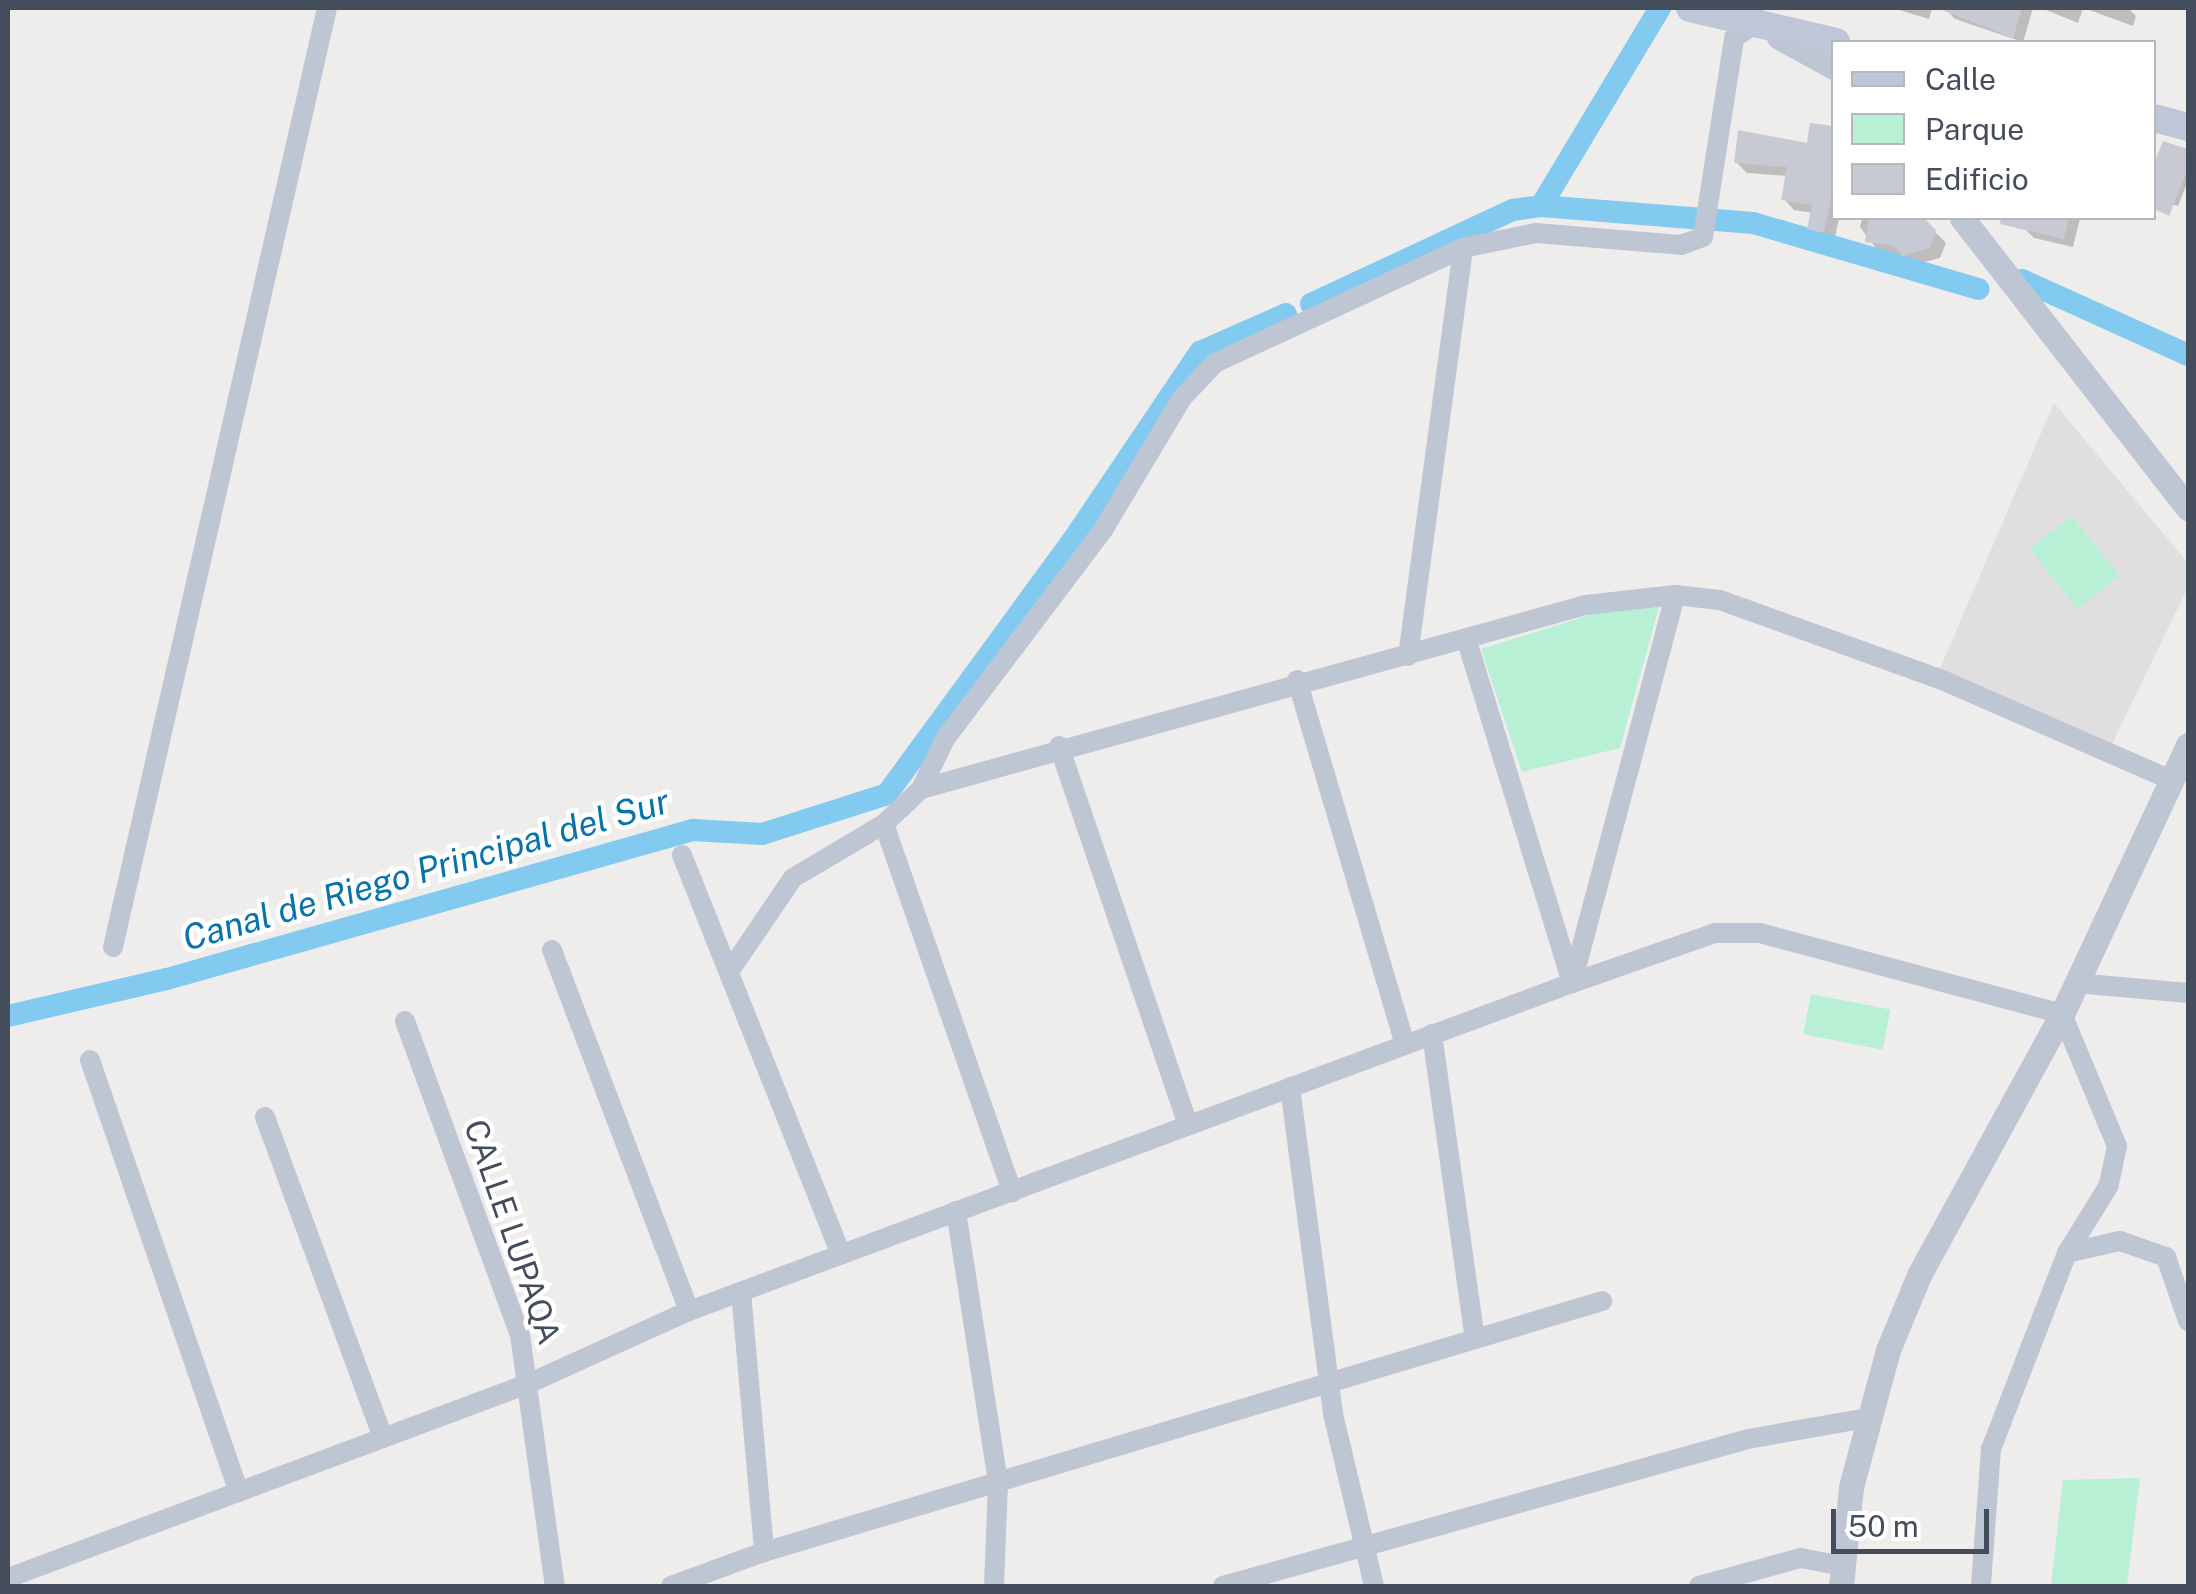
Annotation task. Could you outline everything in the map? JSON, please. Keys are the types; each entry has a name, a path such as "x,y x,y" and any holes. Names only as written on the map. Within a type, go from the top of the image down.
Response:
{"main road":[{"path":"1690,8 1753,17 1831,40"},
{"path":"2156,119 2188,127"}],"street":[{"path":"113,948 327,8"},
{"path":"729,972 793,878 884,824 921,789 946,739 1103,530 1182,398 1208,370 1235,350 1463,248 1536,233 1681,245 1703,238 1734,38 1753,17 1831,65"},
{"path":"1964,220 2188,508"},
{"path":"1408,656 1463,248"},
{"path":"921,789 1058,746 1297,680 1408,656 1586,606 1675,595 1720,600 1940,679 2171,780"},
{"path":"1572,983 1675,595"},
{"path":"1466,638 1572,983"},
{"path":"1297,680 1405,1044"},
{"path":"1699,1586 1801,1558 1841,1576 1866,1418 1919,1275 2062,1014 2188,745"},
{"path":"1058,746 1188,1125"},
{"path":"884,824 1012,1192"},
{"path":"682,854 841,1254"},
{"path":"12,1580 530,1383 689,1310 1715,933 1760,933 2062,1014"},
{"path":"552,950 689,1310"},
{"path":"2076,983 2188,993"},
{"path":"1981,1586 1991,1449 2067,1253 2109,1185 2117,1146 2062,1014"},
{"name":"CALLE LUPAQA","path":"405,1022 520,1335 530,1383 555,1586"},
{"path":"1432,1034 1476,1339"},
{"path":"90,1060 239,1492"},
{"path":"1290,1087 1329,1382 1374,1586"},
{"path":"265,1118 383,1438"},
{"path":"956,1212 998,1482 994,1586"},
{"path":"2067,1253 2120,1241 2166,1257 2188,1321"},
{"path":"741,1292 764,1552"},
{"path":"671,1586 764,1552 1602,1301"},
{"path":"1222,1586 1748,1439 1866,1418"}],"shaded area":[{"path":"2054,403 2188,563 2188,587 2111,746 1939,671"}],"green space":[{"path":"2071,516 2119,576 2078,609 2030,549"},
{"path":"1659,607 1620,748 1522,772 1481,649 1596,613"},
{"path":"1811,994 1891,1009 1883,1050 1803,1034"},
{"path":"2140,1478 2127,1586 2051,1586 2063,1480"}],"building":[{"path":"1937,8 2022,8 2013,38"},
{"path":"1810,123 1831,126 1831,199 1824,233 1807,229 1812,205 1781,200 1787,167 1734,163 1738,130 1807,143"},
{"path":"2163,141 2188,149 2188,168 2169,216 2156,210 2156,158"},
{"path":"1869,220 1926,220 1936,230 1930,248 1903,255 1891,245 1865,242"},
{"path":"2001,220 2069,220 2064,239 2000,224"}],"waterway":[{"name":"Canal de Riego Principal del Sur","path":"1311,304 1513,210 1541,206 1660,8"},
{"path":"1541,206 1753,223 1979,289"},
{"path":"2022,280 2188,355"},
{"name":"Canal de Riego Principal del Sur","path":"8,1016 167,979 693,830 762,834 887,794 1073,540 1200,352 1286,314"}]}
